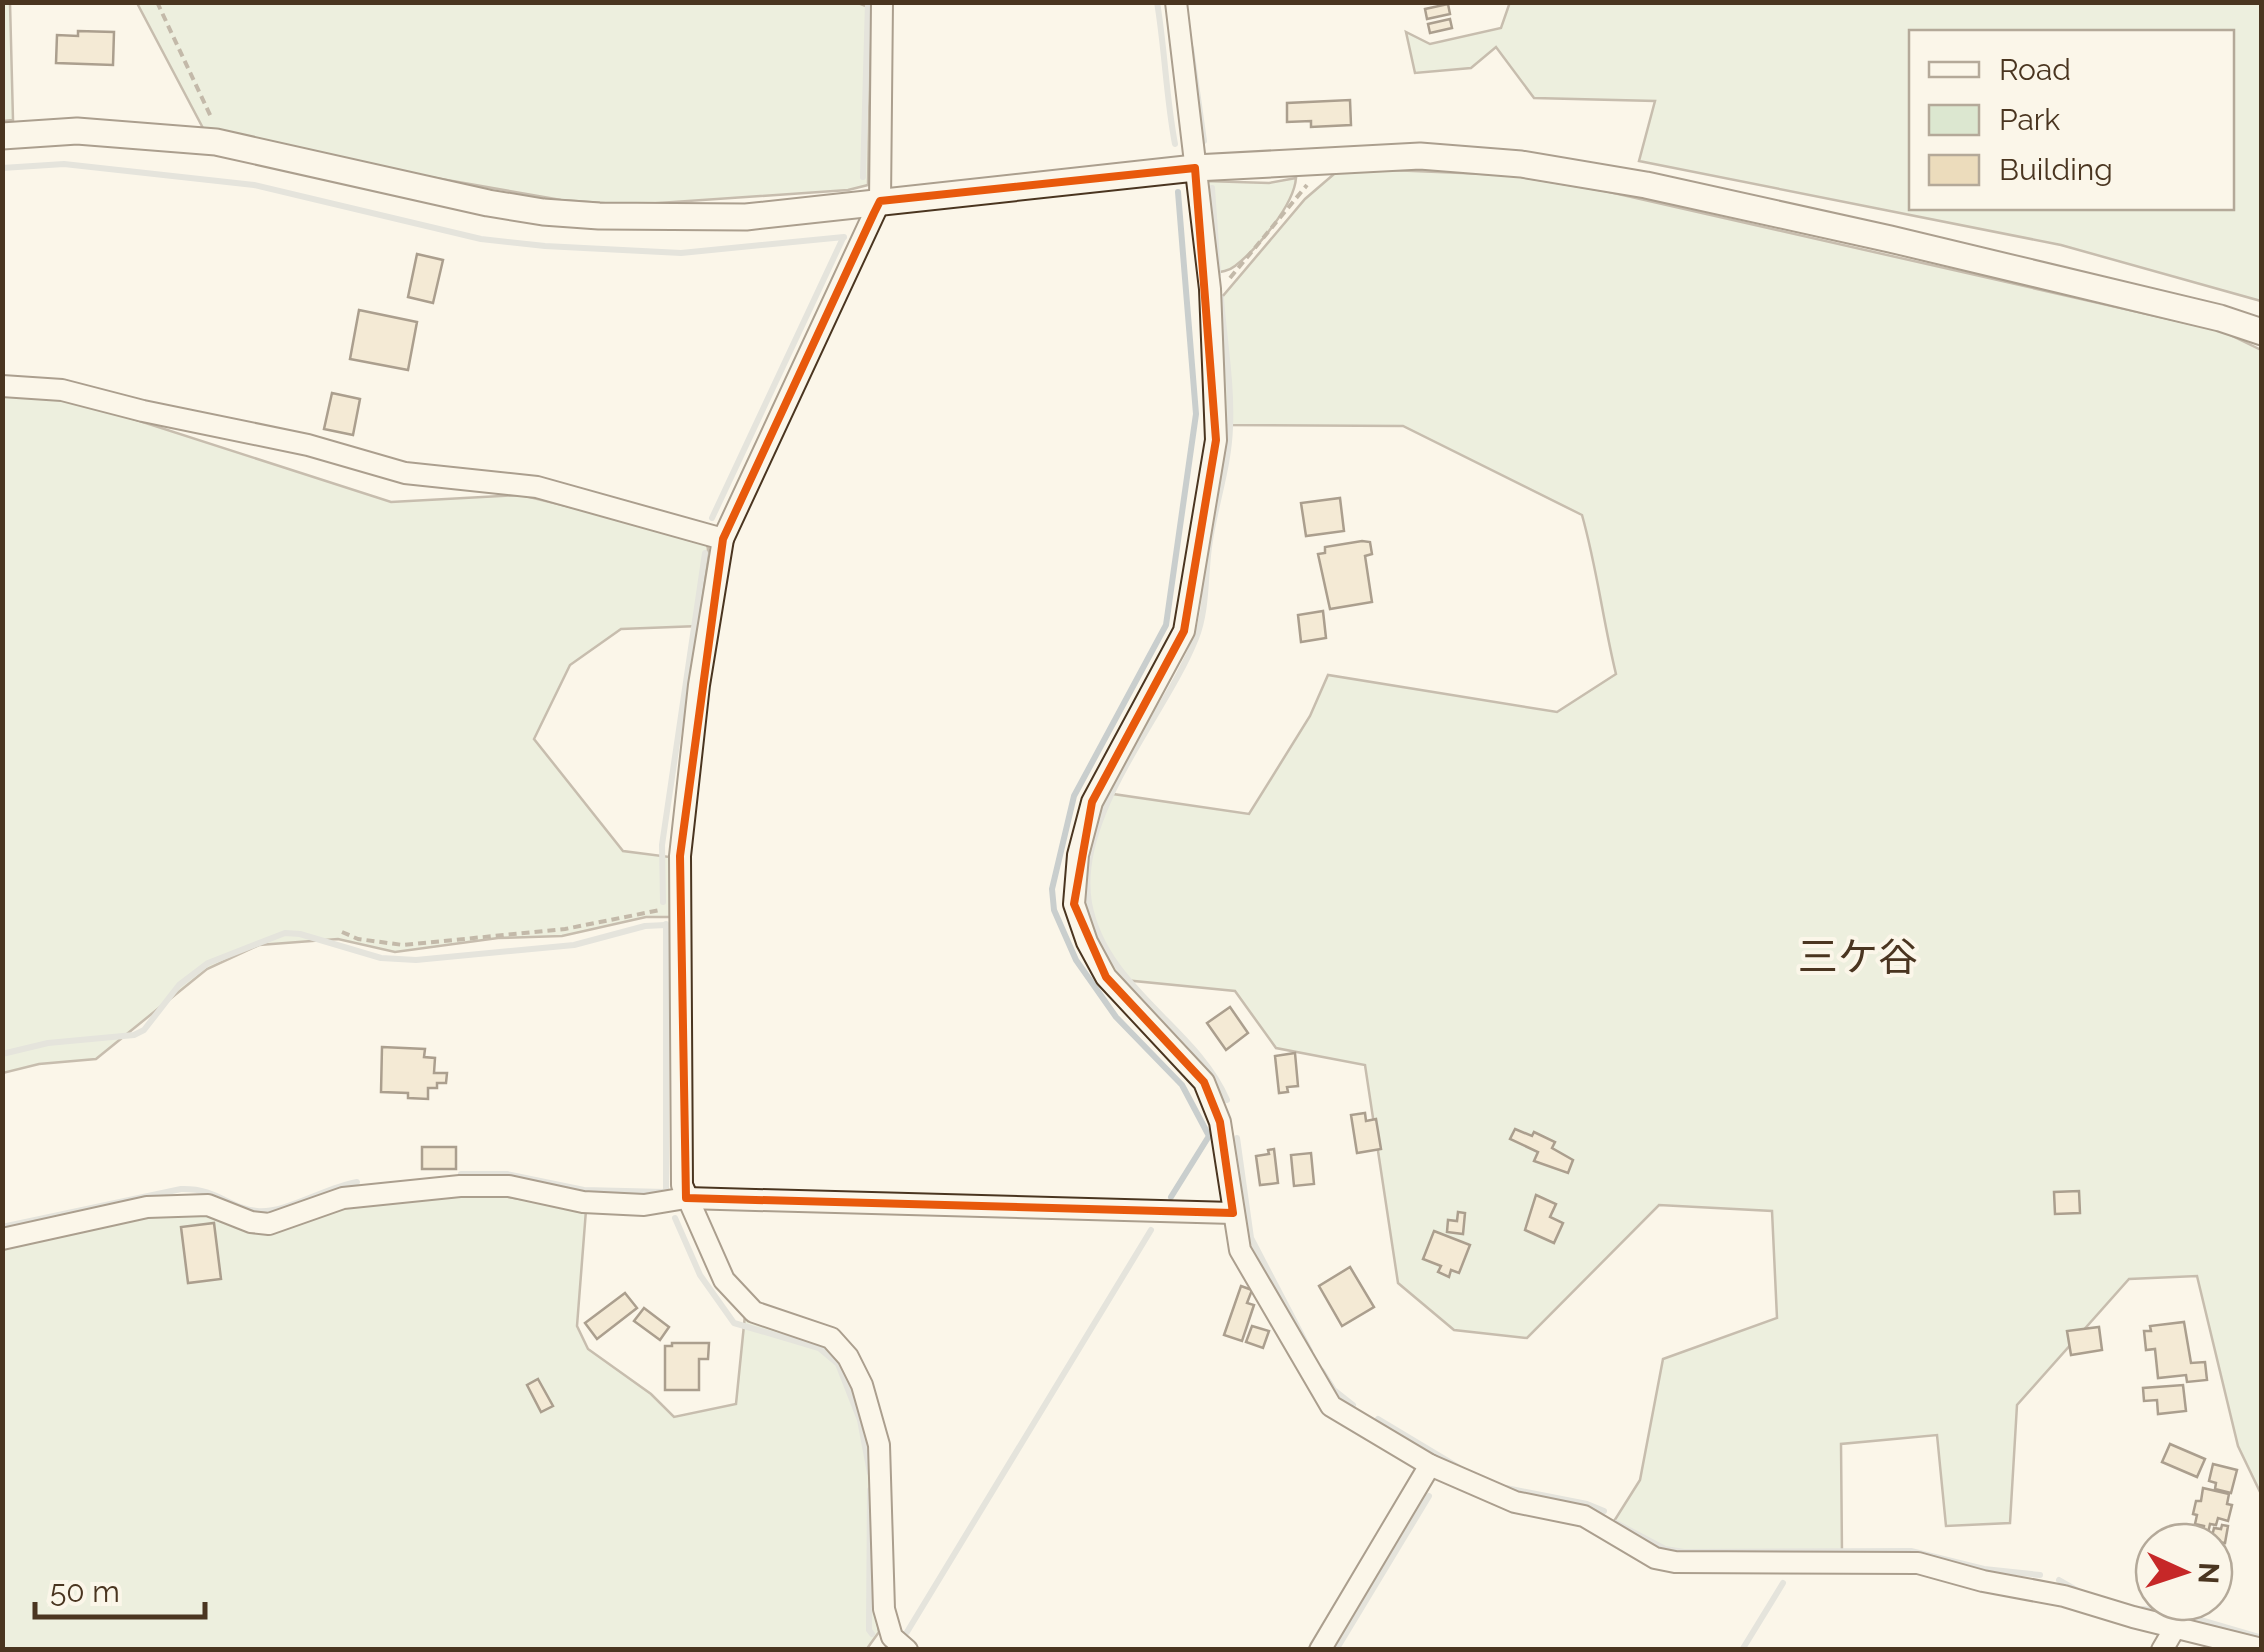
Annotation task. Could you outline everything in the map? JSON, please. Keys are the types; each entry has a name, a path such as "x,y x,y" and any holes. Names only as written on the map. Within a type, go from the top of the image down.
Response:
{"street":[{"path":"882,2 880,201 723,539 698,684 680,856 682,1184 724,1280 754,1312 831,1338 855,1371 878,1444 884,1609 892,1637 908,1650"},
{"path":"1176,2 1210,289 1216,440 1184,631 1092,802 1078,855 1074,904 1087,942 1106,977 1204,1082 1220,1122 1240,1250 1331,1406 1430,1465 1515,1502 1584,1516 1655,1558 1675,1562 1918,1563 1984,1581 2064,1596 2262,1649"},
{"path":"2,136 77,131 216,142 375,180 543,212 746,217 1194,168 1329,158 1420,156 1521,164 1613,179 1890,239 2220,318 2262,332"},
{"path":"2,386 62,390 308,445 405,473 537,487 723,539"},
{"path":"2,1240 147,1206 208,1205 251,1222 270,1224 343,1198 460,1186 510,1186 584,1202 644,1205 686,1198 1233,1214"},
{"path":"1320,1650 1430,1465"},
{"path":"2162,1650 2176,1626"}],"path":[{"path":"157,2 218,130"},
{"path":"1210,289 1236,273 1329,158"},
{"path":"342,932 358,939 403,946 565,929 633,914 680,910"}],"highlighted area":[{"path":"1195,168 1216,440 1184,631 1092,802 1074,904 1106,977 1204,1082 1220,1122 1233,1213 686,1198 680,856 723,539 874,213 880,201"}],"green space":[{"path":"1510,2 2261,3 2261,301 2061,245 1639,161 1655,101 1534,98 1496,47 1471,68 1415,73 1406,32 1430,44 1501,28"},
{"path":"2,3 10,3 13,120 3,121"},
{"path":"137,3 858,3 871,8 868,185 848,190 630,205 561,200 361,165 204,130"},
{"path":"1341,168 1510,175 1605,191 2222,331 2261,350 2261,1494 2238,1446 2197,1276 2129,1279 2017,1405 2010,1523 1946,1526 1937,1435 1841,1444 1842,1555 1660,1552 1611,1526 1640,1480 1663,1359 1777,1318 1772,1211 1659,1205 1527,1338 1454,1330 1398,1283 1365,1065 1276,1048 1235,991 1114,979 1082,902 1086,857 1106,793 1249,814 1310,716 1328,675 1557,712 1616,674 1582,515 1403,426 1224,425 1217,303 1305,199"},
{"path":"1296,178 1289,201 1263,238 1233,268 1212,273 1205,181 1269,183"},
{"path":"2,393 29,393 96,407 391,502 521,495 706,540 699,626 621,629 570,665 534,739 623,851 670,857 670,917 646,917 562,936 498,938 395,952 338,939 259,945 207,969 96,1059 39,1064 3,1073"},
{"path":"473,1191 586,1210 577,1326 588,1349 651,1394 674,1417 736,1404 745,1315 805,1335 840,1357 862,1418 871,1478 879,1632 866,1650 3,1649 2,1246 174,1210 204,1209 247,1228 346,1205"}],"building":[{"path":"1448,4 1450,14 1427,19 1425,9"},
{"path":"1450,19 1452,28 1430,33 1428,24"},
{"path":"78,31 114,32 113,65 56,63 57,35 78,36"},
{"path":"1350,100 1351,125 1311,127 1311,121 1287,122 1287,103"},
{"path":"417,254 443,260 433,303 408,297"},
{"path":"359,310 417,322 408,370 350,359"},
{"path":"332,393 360,399 353,435 324,429"},
{"path":"1340,498 1344,531 1306,536 1301,503"},
{"path":"1370,542 1372,554 1365,556 1372,602 1330,609 1318,554 1325,553 1325,547"},
{"path":"1323,611 1326,638 1301,642 1298,615"},
{"path":"1230,1007 1248,1033 1226,1050 1207,1023"},
{"path":"382,1047 425,1049 424,1057 435,1058 434,1073 447,1073 446,1083 428,1088 428,1099 381,1092"},
{"path":"1295,1053 1298,1086 1279,1093 1275,1056"},
{"path":"1365,1113 1366,1121 1376,1119 1381,1149 1357,1153 1351,1115"},
{"path":"1515,1129 1532,1136 1534,1132 1555,1142 1552,1148 1573,1160 1568,1173 1534,1161 1538,1152 1510,1139"},
{"path":"422,1147 456,1147 456,1169 422,1169"},
{"path":"1274,1149 1278,1183 1260,1185 1256,1156"},
{"path":"1311,1153 1314,1184 1294,1186 1291,1155"},
{"path":"2079,1191 2080,1213 2055,1214 2054,1192"},
{"path":"1536,1195 1556,1204 1550,1217 1563,1223 1554,1243 1525,1230"},
{"path":"1458,1212 1465,1213 1463,1234 1447,1232 1448,1220 1457,1221"},
{"path":"214,1223 221,1279 188,1283 181,1227"},
{"path":"1434,1231 1470,1245 1459,1273 1451,1270 1449,1277 1438,1272 1441,1266 1423,1259"},
{"path":"1350,1267 1374,1307 1342,1326 1319,1286"},
{"path":"1241,1286 1252,1290 1247,1303 1254,1305 1242,1341 1224,1335"},
{"path":"625,1293 637,1308 597,1339 585,1323"},
{"path":"644,1308 669,1327 660,1340 634,1321"},
{"path":"2184,1322 2191,1363 2205,1362 2207,1380 2187,1382 2186,1375 2158,1378 2155,1349 2146,1350 2144,1331 2151,1331 2150,1326"},
{"path":"1252,1326 1269,1331 1263,1348 1246,1342"},
{"path":"2099,1327 2102,1350 2071,1355 2067,1331"},
{"path":"709,1343 708,1359 699,1359 699,1390 665,1390 665,1346"},
{"path":"538,1379 553,1406 541,1412 527,1385"},
{"path":"2183,1385 2186,1411 2158,1414 2157,1400 2144,1401 2143,1388"},
{"path":"2170,1444 2205,1459 2197,1477 2162,1462"},
{"path":"2213,1464 2237,1470 2231,1493 2215,1489 2216,1483 2209,1481"},
{"path":"2203,1488 2229,1494 2227,1504 2232,1505 2228,1521 2218,1518 2217,1522 2195,1522 2196,1501 2201,1501"}],"waterway":[{"path":"863,177 868,2"},
{"path":"1157,2 1175,144"},
{"path":"1191,48 1204,141"},
{"path":"2,168 64,164 254,185 481,239 545,246 681,253 844,237"},
{"path":"1212,188 1218,274"},
{"path":"1171,1197 1209,1136 1182,1085 1116,1017 1076,960 1054,910 1052,889 1074,796 1166,625 1196,414 1178,192"},
{"path":"712,518 843,238"},
{"path":"1221,298 1230,427 1209,547 1200,628 1108,801 1095,835 1088,870 1089,903 1098,933 1113,960 1195,1051 1227,1100"},
{"path":"663,902 662,845 705,553"},
{"path":"461,1174 507,1174 584,1190 666,1192 666,924"},
{"path":"2,1054 48,1043 134,1035 144,1030 179,985 208,963 285,933 381,958 416,960 574,945 645,926 666,925"},
{"path":"1237,1138 1251,1238 1310,1351"},
{"path":"2,1227 181,1189 204,1192 247,1209 268,1211 357,1182"},
{"path":"675,1218 700,1275 734,1323 819,1348 838,1364 860,1420 870,1473"},
{"path":"907,1632 1151,1230"},
{"path":"1322,1371 1334,1390 1353,1405"},
{"path":"1378,1419 1458,1467"},
{"path":"1506,1488 1604,1511"},
{"path":"870,1490 872,1634"},
{"path":"1336,1650 1429,1496"},
{"path":"1616,1523 1665,1549 1684,1552 1911,1551 1984,1569 2040,1575"},
{"path":"2059,1580 2080,1592"},
{"path":"1742,1650 1783,1583"},
{"path":"2207,1622 2262,1638"}],"district":[{"name":"三ケ谷","path":"1858,957"}]}
